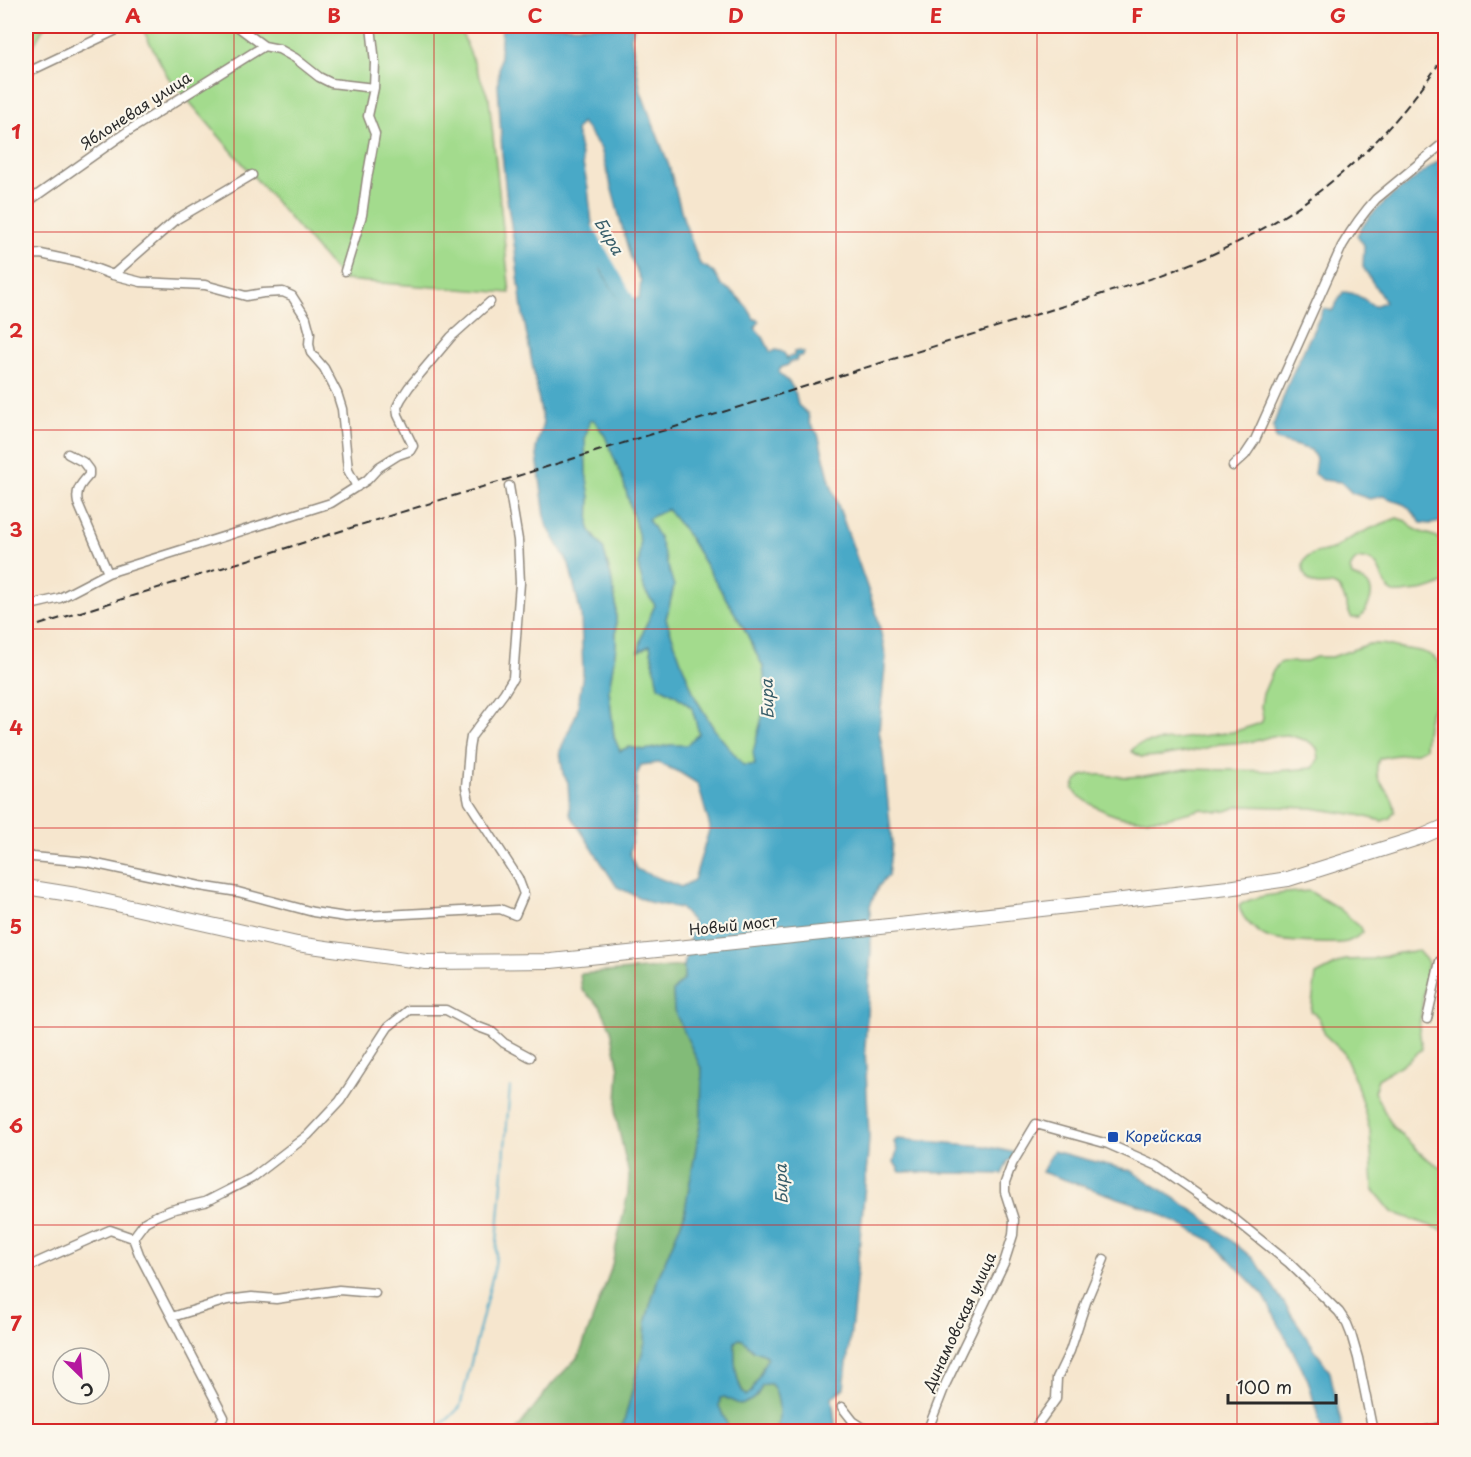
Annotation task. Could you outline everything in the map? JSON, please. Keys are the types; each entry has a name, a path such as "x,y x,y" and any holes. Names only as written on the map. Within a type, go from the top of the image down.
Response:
{"main road":[{"name":"Новый мост","path":"26,887 76,895 297,944 426,962 551,961 918,923 1228,888 1288,879 1421,837 1446,826"}],"street":[{"path":"26,73 125,26"},
{"path":"237,26 264,46 279,49 331,83 374,88"},
{"path":"345,271 362,215 375,134 368,116 374,88 375,63 371,26"},
{"name":"Яблоневая улица","path":"26,203 128,131 264,46"},
{"path":"1233,466 1245,455 1255,440 1350,232 1376,199 1446,141"},
{"path":"113,275 177,219 252,175"},
{"path":"26,255 41,254 78,262 113,275 141,282 206,285 246,297 262,293 283,292 292,296 306,318 310,333 311,353 324,368 340,401 348,470 357,487"},
{"path":"26,606 60,598 108,573 331,503 357,487 398,454 410,451 413,446 398,415 397,407 400,399 451,337 490,302"},
{"path":"68,454 83,462 89,470 89,475 81,484 77,494 78,503 108,573"},
{"path":"26,855 87,862 238,892 313,912 346,917 500,909 515,915 524,894 518,878 469,802 466,787 471,737 513,678 520,583 518,540 509,486"},
{"path":"1427,1019 1440,961 1446,958"},
{"path":"133,1238 145,1222 156,1216 205,1202 252,1178 308,1135 340,1101 388,1027 409,1010 446,1010 492,1032 504,1043 530,1057"},
{"name":"Динамовская улица","path":"927,1431 946,1383 1004,1263 1013,1235 1014,1220 1005,1192 1005,1183 1012,1164 1036,1124 1108,1144 1158,1166 1232,1217 1289,1263 1339,1312 1352,1334 1372,1431"},
{"path":"26,1269 110,1230 133,1238"},
{"path":"133,1238 139,1254 224,1418 214,1431"},
{"path":"1032,1431 1056,1399 1057,1378 1070,1351 1104,1258"},
{"path":"172,1317 227,1300 252,1297 276,1299 339,1290 375,1293"},
{"path":"842,1407 853,1421 870,1431"},
{"path":"1417,1431 1446,1426"}],"green space":[{"path":"26,26 45,26 26,58"},
{"path":"141,26 459,26 489,99 510,293 343,280 168,77"},
{"path":"589,420 594,420 605,436 623,480 640,541 639,570 645,591 655,605 643,632 639,650 650,645 658,686 692,708 699,733 687,746 670,745 645,750 629,747 619,751 614,737 609,690 616,646 616,604 603,548 589,529 590,497 586,473 585,439"},
{"path":"667,509 687,534 745,630 763,667 767,698 754,752 756,764 743,766 714,729 696,699 666,619 674,586 647,518"},
{"path":"1397,518 1406,521 1421,532 1437,537 1445,544 1445,582 1423,590 1394,593 1389,590 1375,564 1364,559 1357,560 1350,569 1352,576 1366,583 1371,596 1360,618 1352,618 1339,588 1313,584 1306,577 1303,563 1312,554 1335,548 1362,532"},
{"path":"1369,644 1420,651 1434,657 1441,669 1440,690 1428,720 1425,748 1414,753 1379,759 1377,774 1394,804 1395,811 1390,818 1382,821 1312,808 1240,806 1226,811 1202,809 1166,818 1138,819 1120,817 1106,812 1078,795 1073,789 1076,781 1090,774 1126,777 1185,769 1277,771 1313,768 1319,758 1317,748 1308,741 1288,735 1272,736 1252,742 1219,744 1161,756 1141,757 1131,751 1137,745 1145,743 1233,732 1258,724 1263,718 1261,706 1263,694 1278,664 1304,662 1316,657 1332,657"},
{"path":"1309,891 1340,909 1363,932 1341,943 1273,939 1254,928 1239,906 1262,897"},
{"path":"1418,951 1428,962 1419,1028 1422,1049 1408,1061 1378,1079 1374,1092 1393,1127 1426,1158 1445,1170 1445,1231 1392,1212 1373,1189 1370,1131 1356,1082 1343,1052 1325,1035 1319,1018 1311,1011 1316,975 1345,960 1372,959"},
{"path":"684,966 684,979 673,991 674,1010 702,1070 701,1120 684,1216 658,1278 646,1320 645,1342 624,1422 619,1431 515,1432 552,1384 579,1356 611,1269 628,1193 629,1175 616,1117 619,1069 611,1029 600,1006 582,990 580,974"},
{"path":"739,1339 754,1351 763,1353 767,1358 752,1391 747,1396 740,1385 736,1370 735,1342"},
{"path":"771,1384 777,1394 779,1413 777,1431 730,1431 719,1406 720,1398 724,1397 741,1405 754,1398 762,1385"}],"water":[{"path":"502,26 634,26 631,38 641,92 669,166 684,221 700,264 713,272 721,285 736,295 754,319 758,320 755,328 770,351 781,351 787,359 794,356 794,352 804,353 803,356 798,356 796,361 780,368 779,373 790,383 798,405 808,414 810,424 818,434 831,485 877,615 886,657 879,731 892,844 888,876 878,887 870,906 871,951 865,1048 868,1153 844,1388 832,1397 836,1431 777,1431 778,1401 771,1384 766,1384 762,1385 754,1398 741,1405 724,1397 720,1398 719,1406 730,1431 619,1431 624,1422 645,1342 646,1320 658,1278 684,1216 701,1120 702,1070 674,1010 673,991 684,979 684,966 693,922 680,908 649,902 617,887 570,814 568,782 563,774 560,751 577,712 583,673 581,615 569,564 546,524 536,448 543,423 522,309 506,193 498,84","holes":["581,123 601,149 630,256 641,281 639,298 621,302 602,272 576,131","590,420 594,420 605,436 623,480 640,541 639,570 645,591 655,605 643,632 639,651 650,645 658,686 692,708 699,733 687,745 670,745 645,750 629,747 620,751 614,737 609,690 616,646 616,604 603,548 589,529 590,497 586,473 585,439","667,509 687,534 745,630 763,667 767,698 753,752 755,765 743,765 714,729 696,699 666,619 674,586 659,537 648,519","658,763 698,784 710,827 694,880 681,887 636,869 630,853 637,775 641,765","739,1339 754,1351 763,1353 767,1358 752,1391 746,1396 737,1378 735,1342"]},
{"path":"1445,156 1446,521 1431,524 1421,523 1405,505 1383,496 1370,499 1352,493 1341,482 1323,480 1314,474 1316,459 1311,450 1276,440 1273,426 1290,379 1324,308 1332,311 1343,292 1363,298 1374,306 1385,302 1363,267 1364,245 1357,235 1369,217 1390,197"},
{"path":"897,1139 985,1146 1016,1153 1015,1158 1008,1161 1002,1174 900,1172 894,1162 897,1150 894,1142"},
{"path":"1053,1151 1132,1171 1199,1214 1256,1261 1330,1372 1343,1431 1322,1431 1308,1380 1264,1296 1212,1241 1148,1208 1042,1172"}],"waterway":[{"name":"Бира","path":"588,232 637,317"},
{"path":"428,1432 447,1420 460,1407 495,1266 510,1087"}],"railway":[{"path":"26,629 1147,280 1194,262 1237,242 1316,194 1352,164 1385,131 1417,94 1446,53"}],"place":[{"name":"Корейская","path":"1113,1137"}]}
